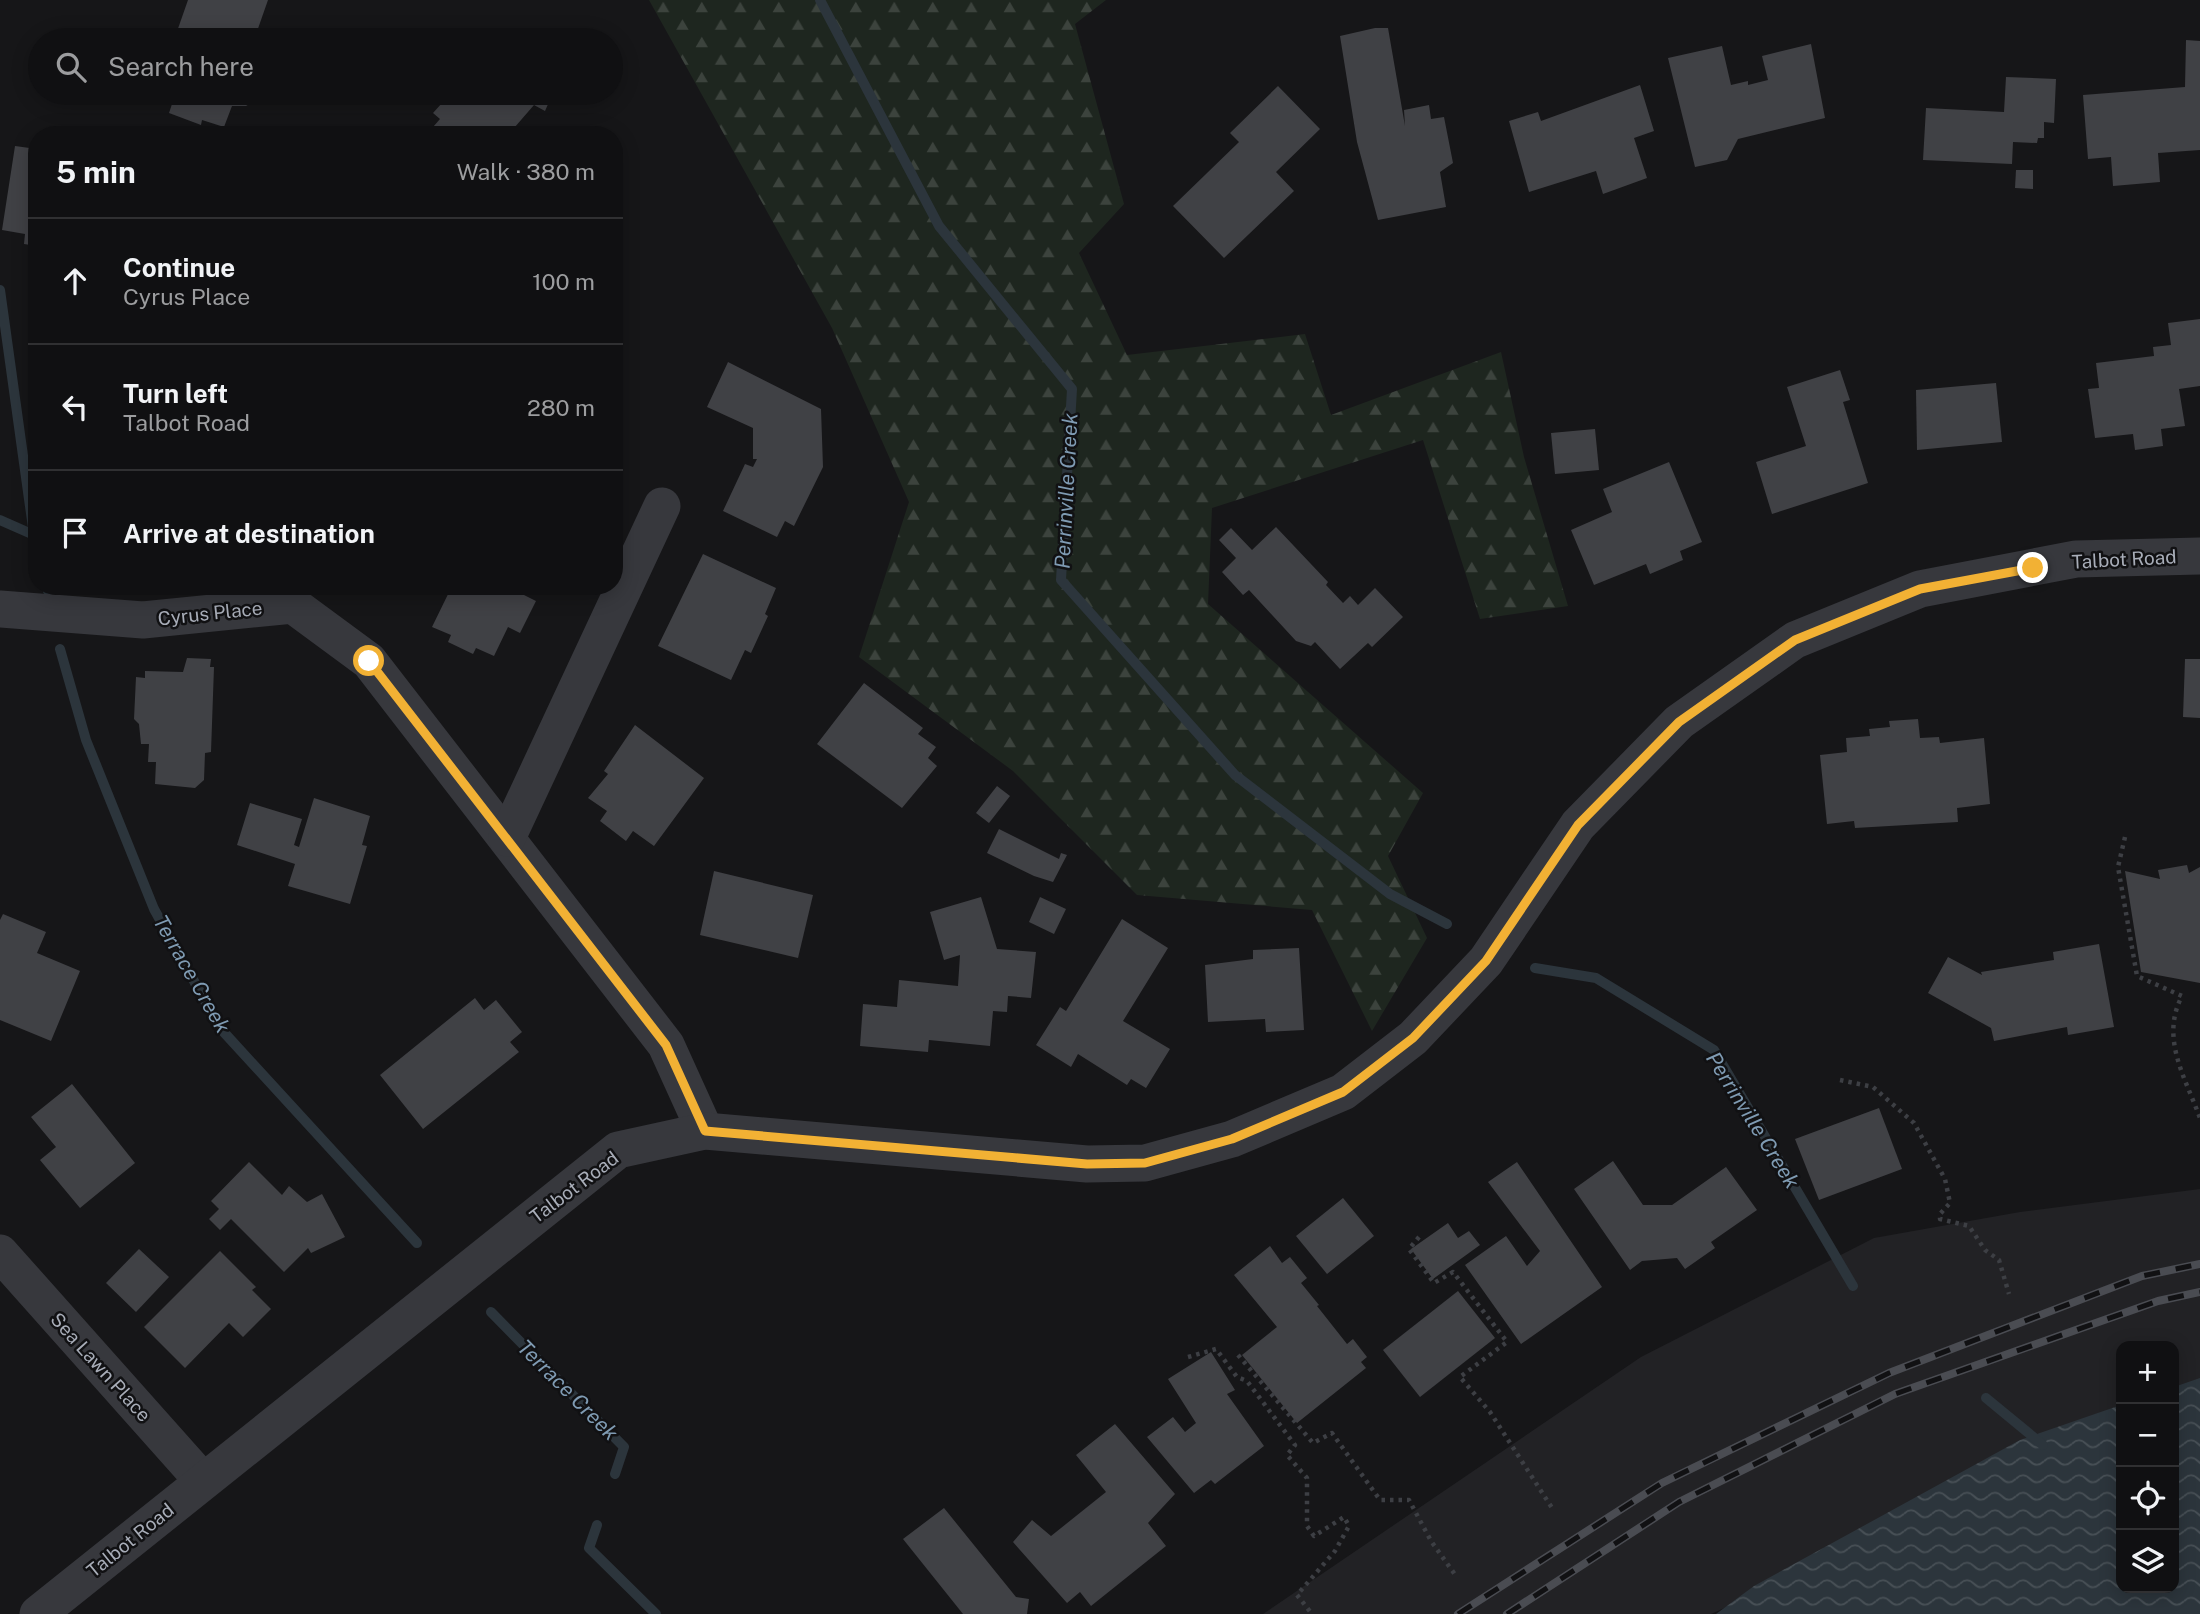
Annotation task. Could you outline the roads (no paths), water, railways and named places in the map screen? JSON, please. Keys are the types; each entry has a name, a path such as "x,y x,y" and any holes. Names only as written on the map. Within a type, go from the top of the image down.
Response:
{"street":[{"path":"623,589 662,506"},
{"name":"Talbot Road","path":"38,1614 618,1150 705,1131 1087,1164 1145,1163 1232,1139 1343,1092 1413,1038 1486,961 1578,825 1679,722 1795,640 1920,589 2076,559 2200,556"},
{"path":"506,838 620,595"},
{"name":"Cyrus Place","path":"0,609 143,620 290,596 369,661 666,1045 705,1131"},
{"name":"Sea Lawn Place","path":"0,1253 203,1481"}],"water":[{"path":"2200,1378 2200,1614 1716,1614 1754,1586 2020,1440 2116,1407 2116,1593 2179,1593 2179,1385"}],"waterway":[{"name":"Perrinville Creek","path":"820,0 939,226 1072,389 1061,580 1235,775 1390,894 1447,924"},
{"path":"0,290 28,492"},
{"name":"Terrace Creek","path":"0,520 28,532"},
{"name":"Terrace Creek","path":"60,649 86,740 154,909 220,1028 417,1243"},
{"name":"Perrinville Creek","path":"1535,968 1596,978 1714,1050 1853,1286"},
{"name":"Terrace Creek","path":"491,1312 624,1447 615,1474"},
{"name":"Perrinville Creek","path":"1986,1398 2043,1445"},
{"name":"Terrace Creek","path":"597,1525 589,1548 656,1614"}],"railway":[{"path":"1458,1614 1662,1483 1889,1373 2142,1276 2200,1264"},
{"path":"1507,1614 1679,1502 1895,1394 2158,1301 2200,1292"}]}
